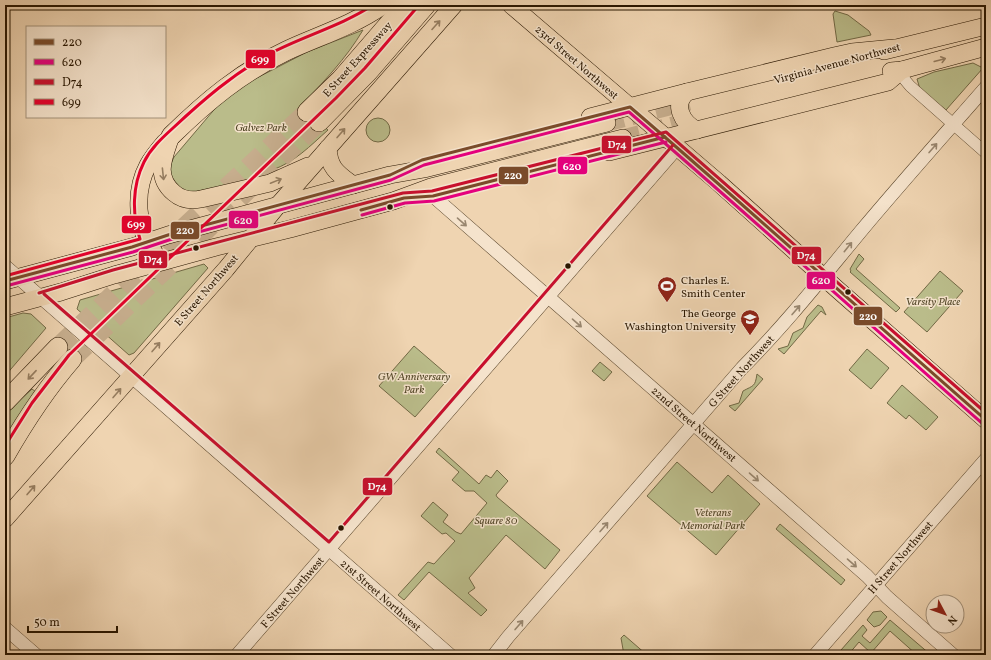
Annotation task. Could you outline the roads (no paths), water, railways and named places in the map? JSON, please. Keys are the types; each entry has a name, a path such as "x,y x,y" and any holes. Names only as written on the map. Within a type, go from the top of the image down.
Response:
{"highway":[{"path":"171,136 216,95 242,76 287,51 357,21 382,5"},
{"name":"E Street Expressway","path":"406,5 341,79 313,117 356,85 426,5"},
{"path":"5,402 58,347"},
{"path":"5,456 37,403 72,359"}],"main road":[{"name":"E Street Northwest","path":"5,519 226,269 278,204 454,5"},
{"name":"23rd Street Northwest","path":"511,5 630,107 986,420"},
{"name":"Virginia Avenue Northwest","path":"390,175 422,160 630,107 688,97 834,56 852,52 894,48 986,26"},
{"name":"Virginia Avenue Northwest","path":"404,198 432,196 671,143 695,125 885,71 902,70 986,47"},
{"path":"688,97 683,95 681,99 681,114 688,124 695,125"},
{"path":"12,279 148,242 278,204 390,175 424,170 607,123"},
{"path":"171,136 162,162 162,175 167,186 177,196 190,200 201,199 270,183 315,163"},
{"path":"162,262 148,242 142,225 140,211 141,186 148,165 171,136"},
{"path":"5,308 114,275 404,198 431,187 623,138"},
{"path":"328,148 329,161 332,166 339,175 353,185"}],"street":[{"path":"902,70 906,82 986,153"},
{"name":"G Street Northwest","path":"494,655 693,424 742,368 770,339 986,87"},
{"name":"F Street Northwest","path":"237,655 548,297 671,143"},
{"name":"22nd Street Northwest","path":"432,196 867,576 953,655"},
{"name":"21st Street Northwest","path":"5,266 12,279 41,298 450,655"},
{"name":"H Street Northwest","path":"815,655 986,459"},
{"path":"5,628 36,655"}],"tunnel":[{"path":"607,123 689,102"},
{"path":"58,347 307,112"},
{"path":"623,138 693,120"},
{"path":"72,359 319,122"}],"place":[{"name":"Charles E. Smith Center","path":"667,303"},
{"name":"The George Washington University","path":"750,336"}],"park label":[{"name":"Galvez Park","path":"261,127"},
{"name":"Varsity Place","path":"933,301"},
{"name":"GW Anniversary Park","path":"414,382"},
{"name":"Veterans Memorial Park","path":"713,518"},
{"name":"Square 80","path":"496,520"}]}
